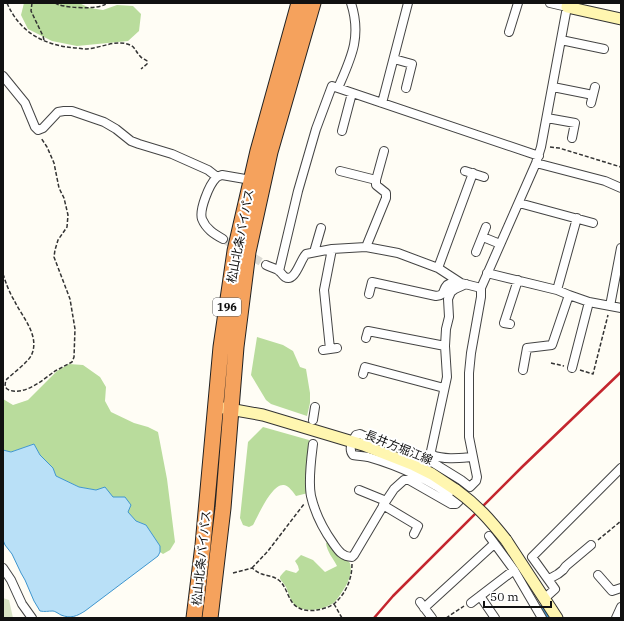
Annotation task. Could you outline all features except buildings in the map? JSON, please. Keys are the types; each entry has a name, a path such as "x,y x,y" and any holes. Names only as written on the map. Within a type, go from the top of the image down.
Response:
{"highway":[{"name":"松山北条バイパス","path":"194,618 203,545 221,347 235,251 258,151 299,3"},
{"name":"松山北条バイパス","path":"210,618 223,508 236,347 248,252 270,152 313,3"}],"main road":[{"path":"567,5 621,19"},
{"name":"長井方堀江線","path":"216,407 262,415 352,442 389,455 432,474 458,495 471,501 487,517 506,540 558,618"}],"street":[{"path":"338,88 351,57 355,41 356,27 351,3"},
{"path":"382,103 408,3"},
{"path":"509,32 518,3"},
{"path":"313,444 310,467 311,495 315,511 327,534 341,554 348,557 352,557 354,555 394,489 404,480 409,480 451,504 456,504 458,495 476,481 477,477 469,437 469,373 481,298 481,288 519,203 541,147 567,5 550,3"},
{"path":"561,40 604,49"},
{"path":"394,59 412,64 406,88"},
{"path":"3,76 25,103 34,128 38,130 43,128 58,112 72,111 104,122 131,141 172,154 208,170 217,177"},
{"path":"279,271 298,191 316,129 332,86 621,188"},
{"path":"553,87 592,99 595,87"},
{"path":"342,131 352,93"},
{"path":"547,118 575,123 572,138"},
{"path":"366,247 386,198 386,193 376,185 384,151"},
{"path":"340,171 376,180"},
{"path":"438,268 469,172 484,177"},
{"path":"223,239 206,226 202,218 203,203 217,177 227,175 251,180"},
{"path":"519,203 593,223"},
{"path":"557,290 577,218"},
{"path":"476,252 486,227"},
{"path":"314,252 321,228"},
{"path":"482,237 500,244"},
{"path":"266,265 279,271 287,278 290,278 294,276 306,254 332,249 366,247 398,253 438,268 461,283 481,288"},
{"path":"610,306 621,248"},
{"path":"330,349 324,290 332,249"},
{"path":"487,273 557,290 589,302 621,308"},
{"path":"510,324 504,323 518,280"},
{"path":"369,294 372,282 440,296 443,294 448,285 457,281"},
{"path":"466,284 455,288 451,292 448,299 449,317 446,329 445,346 447,377 431,451 432,454 438,457 473,457"},
{"path":"523,370 527,348 552,345 569,295"},
{"path":"572,368 589,302"},
{"path":"366,338 368,331 445,346"},
{"path":"362,374 365,367 444,388"},
{"path":"313,420 315,407"},
{"path":"352,442 356,435 360,434 370,439 389,444 428,459 470,487"},
{"path":"545,598 555,589 532,557 620,470"},
{"path":"359,490 385,503 418,526 414,534"},
{"path":"488,536 514,570 542,618"},
{"path":"432,618 422,605 494,544"},
{"path":"548,579 558,574 591,545"},
{"path":"3,568 12,580 22,604 32,618"},
{"path":"471,603 514,570"},
{"path":"598,574 612,591 621,588"},
{"path":"480,596 495,618"},
{"path":"616,618 621,607"}],"path":[{"path":"7,3 16,20 35,36 64,47 87,49 117,43 131,45 140,56 147,61 141,69"},
{"path":"32,3 31,11 44,40"},
{"path":"56,3 64,6 100,7 107,3"},
{"path":"3,274 14,300 32,333 34,346 31,357 6,380 5,384 8,390 20,391 29,389 55,371 72,362 74,358 75,329 70,299 54,257 58,240 67,227 68,215 64,198 59,188 54,163 38,130"},
{"path":"541,147 559,148 621,167"},
{"path":"551,363 592,374 610,306"},
{"path":"234,573 252,568 260,561 311,495"},
{"path":"591,545 621,521"},
{"path":"252,568 260,574 277,578 297,608 314,610 334,604 348,585 351,577 352,557"},
{"path":"446,618 466,604 471,603"},
{"path":"334,604 342,618"}],"green space":[{"path":"24,3 79,3 90,8 103,10 117,5 133,6 141,14 139,31 128,41 77,46 52,41 28,29 21,15"},
{"path":"257,337 283,345 293,351 300,367 306,369 310,393 310,403 307,416 271,404 266,400 251,375"},
{"path":"69,364 83,365 100,377 106,387 105,401 111,412 158,432 167,479 175,542 170,550 163,554 160,552 160,546 146,525 136,521 113,497 96,490 79,487 56,476 53,468 40,455 34,444 11,452 3,450 3,399 13,405 28,400 57,371"},
{"path":"263,427 309,440 308,493 296,496 288,487 284,485 279,486 270,494 253,525 249,527 243,525 240,518 248,442"},
{"path":"328,542 350,563 351,572 349,580 332,604 314,610 299,608 292,601 280,577 286,570 296,573 299,570 295,561 301,555 313,560 325,572 337,566 330,555 326,543"},
{"path":"3,598 9,600 13,618 3,618"}],"water":[{"path":"34,444 40,455 53,468 56,476 79,487 96,490 105,487 113,497 125,497 131,505 128,512 136,521 146,525 160,546 158,556 85,611 74,616 68,617 54,611 40,611 12,554 3,540 3,450 11,452"}],"waterway":[{"path":"541,606 548,618"}],"tunnel":[{"path":"223,239 266,265"}],"railway":[{"path":"374,618 393,596 522,467 621,372"}]}
